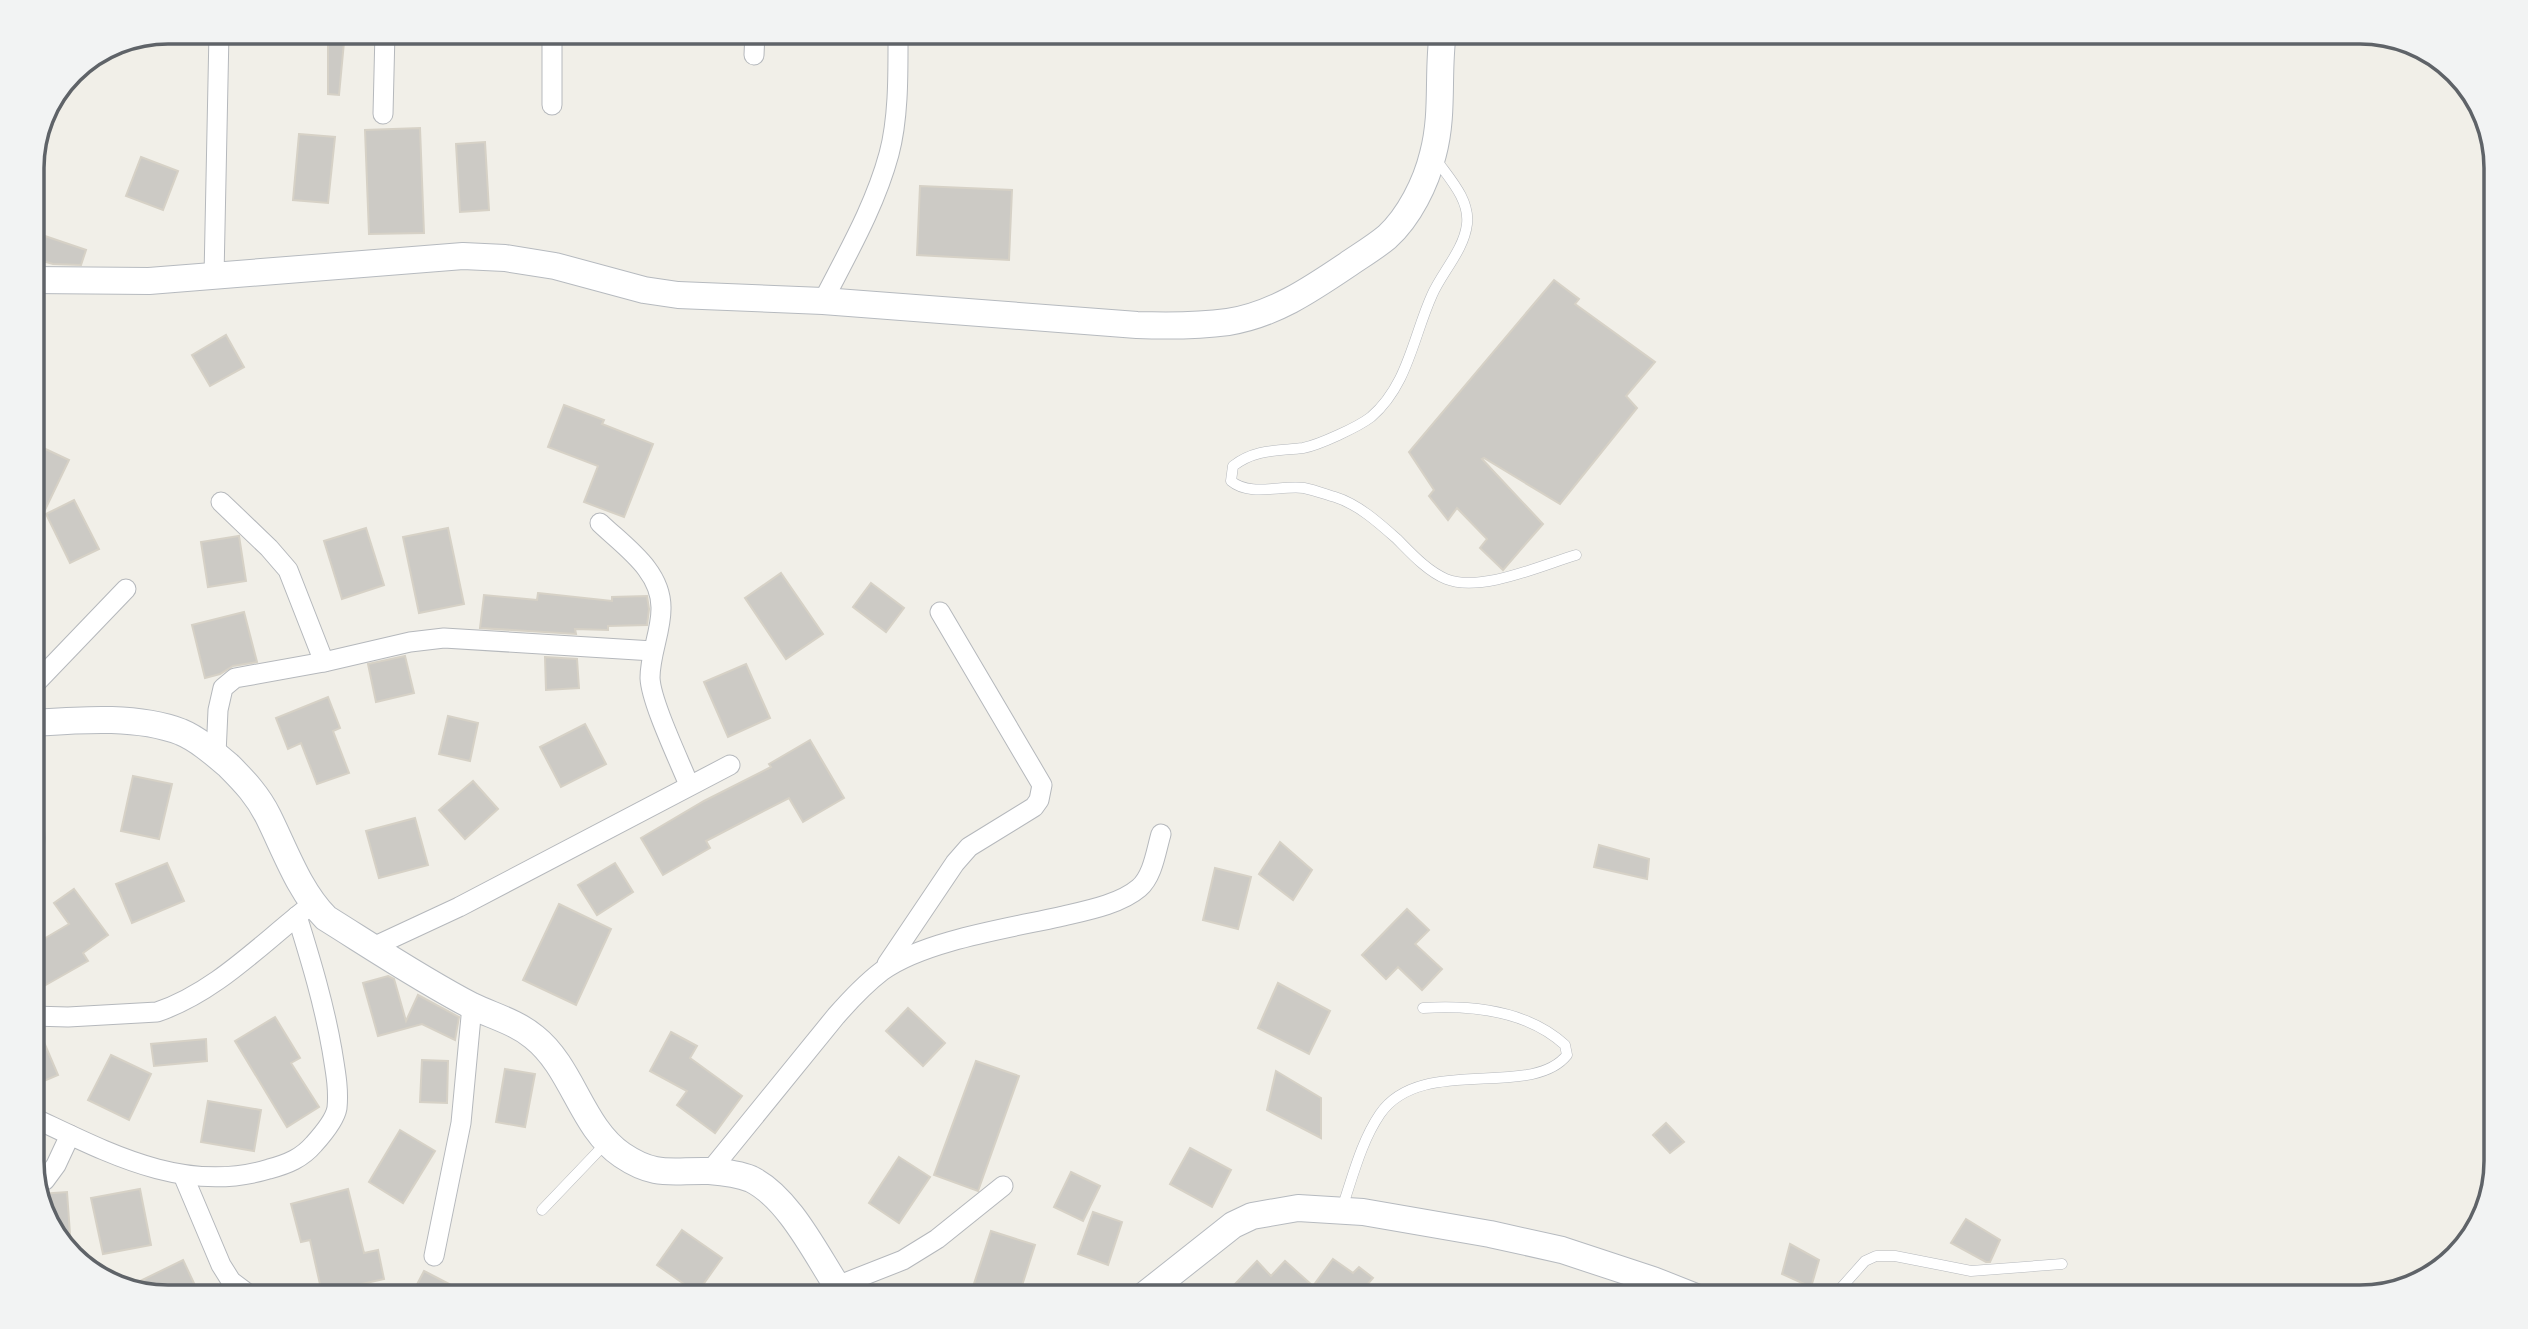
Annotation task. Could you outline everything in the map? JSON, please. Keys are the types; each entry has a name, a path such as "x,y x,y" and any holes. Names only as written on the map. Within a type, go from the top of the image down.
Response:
{"street":[{"path":"214,277 219,44"},
{"path":"383,114 385,44"},
{"path":"552,44 552,105"},
{"path":"754,44 754,55"},
{"path":"823,301 870,206 889,153 898,74 898,44"},
{"path":"44,280 149,281 463,256 505,258 555,266 644,290 678,295 823,301 1137,325 1185,326 1230,322 1280,307 1311,289 1387,237 1402,218 1422,186 1433,155 1440,119 1443,44"},
{"path":"221,502 288,570 324,662"},
{"path":"600,523 649,569 659,592 662,609 650,681 689,785"},
{"path":"44,674 126,589"},
{"path":"882,971 955,863 970,847 1034,807 1039,800 1042,785 940,612"},
{"path":"216,754 218,710 223,688 235,678 251,674 324,662 410,642 444,638 653,651"},
{"path":"44,723 95,721 153,725 182,733 216,754 247,783 262,804 304,910 337,1080 337,1112 323,1134 303,1156 281,1166 221,1179 183,1175 126,1161 44,1123"},
{"path":"373,947 459,907 730,765"},
{"path":"710,1171 836,1016 882,971 905,958 933,948 1075,913 1124,897 1141,887 1161,834"},
{"path":"304,910 326,918 472,1006 520,1027 536,1038 552,1057 606,1143 644,1168 671,1172 710,1171 751,1180 771,1194 788,1211 836,1285"},
{"path":"44,1016 157,1012 167,1009 186,1000 230,970 304,910"},
{"path":"434,1256 461,1123 472,1006"},
{"path":"45,1180 57,1165 70,1135"},
{"path":"183,1175 221,1265 236,1285"},
{"path":"854,1285 903,1260 937,1238 1003,1186"},
{"path":"1157,1285 1233,1225 1252,1216 1298,1208 1363,1212 1490,1234 1562,1250 1666,1285"}],"lane":[{"path":"1433,155 1465,202 1467,224 1457,252 1433,293 1407,368 1388,397 1370,417 1306,447 1268,450 1244,457 1233,466 1231,481 1251,489 1303,488 1340,498 1377,520 1433,571 1457,582 1477,583 1576,555"},
{"path":"1341,1212 1365,1142 1381,1112 1396,1097 1414,1087 1461,1079 1545,1071 1561,1062 1566,1055 1565,1045 1552,1033 1530,1022 1485,1009 1459,1006 1423,1008"},
{"path":"542,1210 606,1143"},
{"path":"1844,1285 1865,1261 1876,1256 1895,1256 1971,1271 2062,1264"}],"building":[{"path":"328,44 344,44 339,95 328,94"},
{"path":"420,128 424,233 369,234 365,130"},
{"path":"299,134 335,137 328,203 293,200"},
{"path":"485,142 489,210 460,212 456,144"},
{"path":"141,157 178,171 163,210 126,196"},
{"path":"920,186 1012,190 1009,260 917,255"},
{"path":"44,236 86,250 81,265 44,261"},
{"path":"1554,280 1579,299 1575,304 1655,362 1626,396 1637,408 1560,504 1482,459 1543,524 1503,570 1480,548 1487,539 1457,508 1448,520 1429,496 1434,490 1409,452"},
{"path":"226,335 244,367 210,386 192,355"},
{"path":"564,405 604,420 602,424 653,444 624,517 584,502 598,466 548,447"},
{"path":"44,448 69,460 44,512"},
{"path":"74,500 99,549 70,563 46,514"},
{"path":"366,528 384,585 342,599 324,541"},
{"path":"448,528 464,604 419,613 403,537"},
{"path":"239,536 246,581 208,587 201,542"},
{"path":"781,573 823,634 786,659 745,598"},
{"path":"871,583 904,608 886,632 853,607"},
{"path":"538,593 612,601 612,597 647,596 647,625 608,626 608,630 575,629 576,634 480,628 484,595 537,600"},
{"path":"244,612 257,662 233,666 220,674 205,678 192,625"},
{"path":"405,656 414,693 376,702 368,664"},
{"path":"545,657 577,659 579,688 546,690"},
{"path":"746,664 770,718 728,737 704,682"},
{"path":"328,697 340,728 333,731 349,773 317,784 301,743 288,749 276,718"},
{"path":"448,716 478,723 470,761 439,754"},
{"path":"585,724 606,764 561,787 540,747"},
{"path":"810,740 844,798 803,822 789,798 706,841 710,848 663,875 641,838 704,801 771,767 769,764"},
{"path":"133,776 172,784 159,839 121,831"},
{"path":"473,781 498,809 465,839 439,810"},
{"path":"415,818 428,865 379,878 366,831"},
{"path":"1280,842 1312,870 1293,900 1259,874"},
{"path":"1599,845 1649,859 1647,879 1594,867"},
{"path":"167,863 184,901 132,923 116,884"},
{"path":"615,863 633,892 597,915 578,885"},
{"path":"1215,868 1251,877 1238,929 1203,920"},
{"path":"74,889 108,935 83,953 88,961 44,986 44,939 69,924 54,903"},
{"path":"559,904 611,929 576,1005 523,980"},
{"path":"1407,909 1429,930 1415,944 1442,969 1422,990 1398,967 1386,979 1362,955"},
{"path":"388,976 394,979 406,1021 418,995 459,1017 455,1040 422,1024 378,1036 363,983"},
{"path":"1278,983 1330,1011 1309,1054 1258,1028"},
{"path":"908,1008 945,1043 923,1066 886,1031"},
{"path":"275,1017 300,1058 291,1063 319,1107 287,1127 235,1041"},
{"path":"671,1032 697,1046 690,1058 742,1096 715,1133 677,1105 687,1091 650,1071"},
{"path":"206,1039 207,1061 154,1066 151,1044"},
{"path":"44,1042 58,1075 44,1081"},
{"path":"111,1055 151,1074 129,1120 88,1100"},
{"path":"422,1060 448,1061 447,1103 420,1102"},
{"path":"976,1061 1019,1076 978,1191 934,1175"},
{"path":"505,1069 535,1074 525,1127 496,1122"},
{"path":"1276,1071 1321,1098 1321,1138 1267,1110"},
{"path":"208,1101 261,1110 254,1151 201,1142"},
{"path":"1666,1123 1684,1142 1670,1153 1653,1135"},
{"path":"400,1130 435,1151 403,1203 369,1182"},
{"path":"1190,1148 1231,1170 1212,1207 1170,1184"},
{"path":"899,1157 930,1177 899,1223 869,1203"},
{"path":"1071,1172 1100,1186 1083,1221 1054,1207"},
{"path":"140,1189 151,1245 103,1254 91,1198"},
{"path":"348,1189 364,1253 378,1250 384,1279 357,1285 320,1285 310,1240 301,1242 291,1204"},
{"path":"67,1192 70,1234 57,1216 48,1193"},
{"path":"1093,1212 1122,1222 1108,1265 1078,1254"},
{"path":"1966,1219 2000,1240 1990,1262 1951,1243"},
{"path":"682,1230 722,1258 703,1285 686,1285 657,1265"},
{"path":"991,1231 1035,1245 1022,1285 974,1285"},
{"path":"1790,1244 1819,1260 1812,1285 1782,1274"},
{"path":"1333,1259 1353,1273 1359,1267 1373,1278 1367,1285 1314,1285"},
{"path":"183,1260 195,1285 160,1285 139,1282"},
{"path":"1257,1261 1271,1276 1285,1261 1312,1285 1235,1284"},
{"path":"424,1271 451,1285 417,1285"}]}
